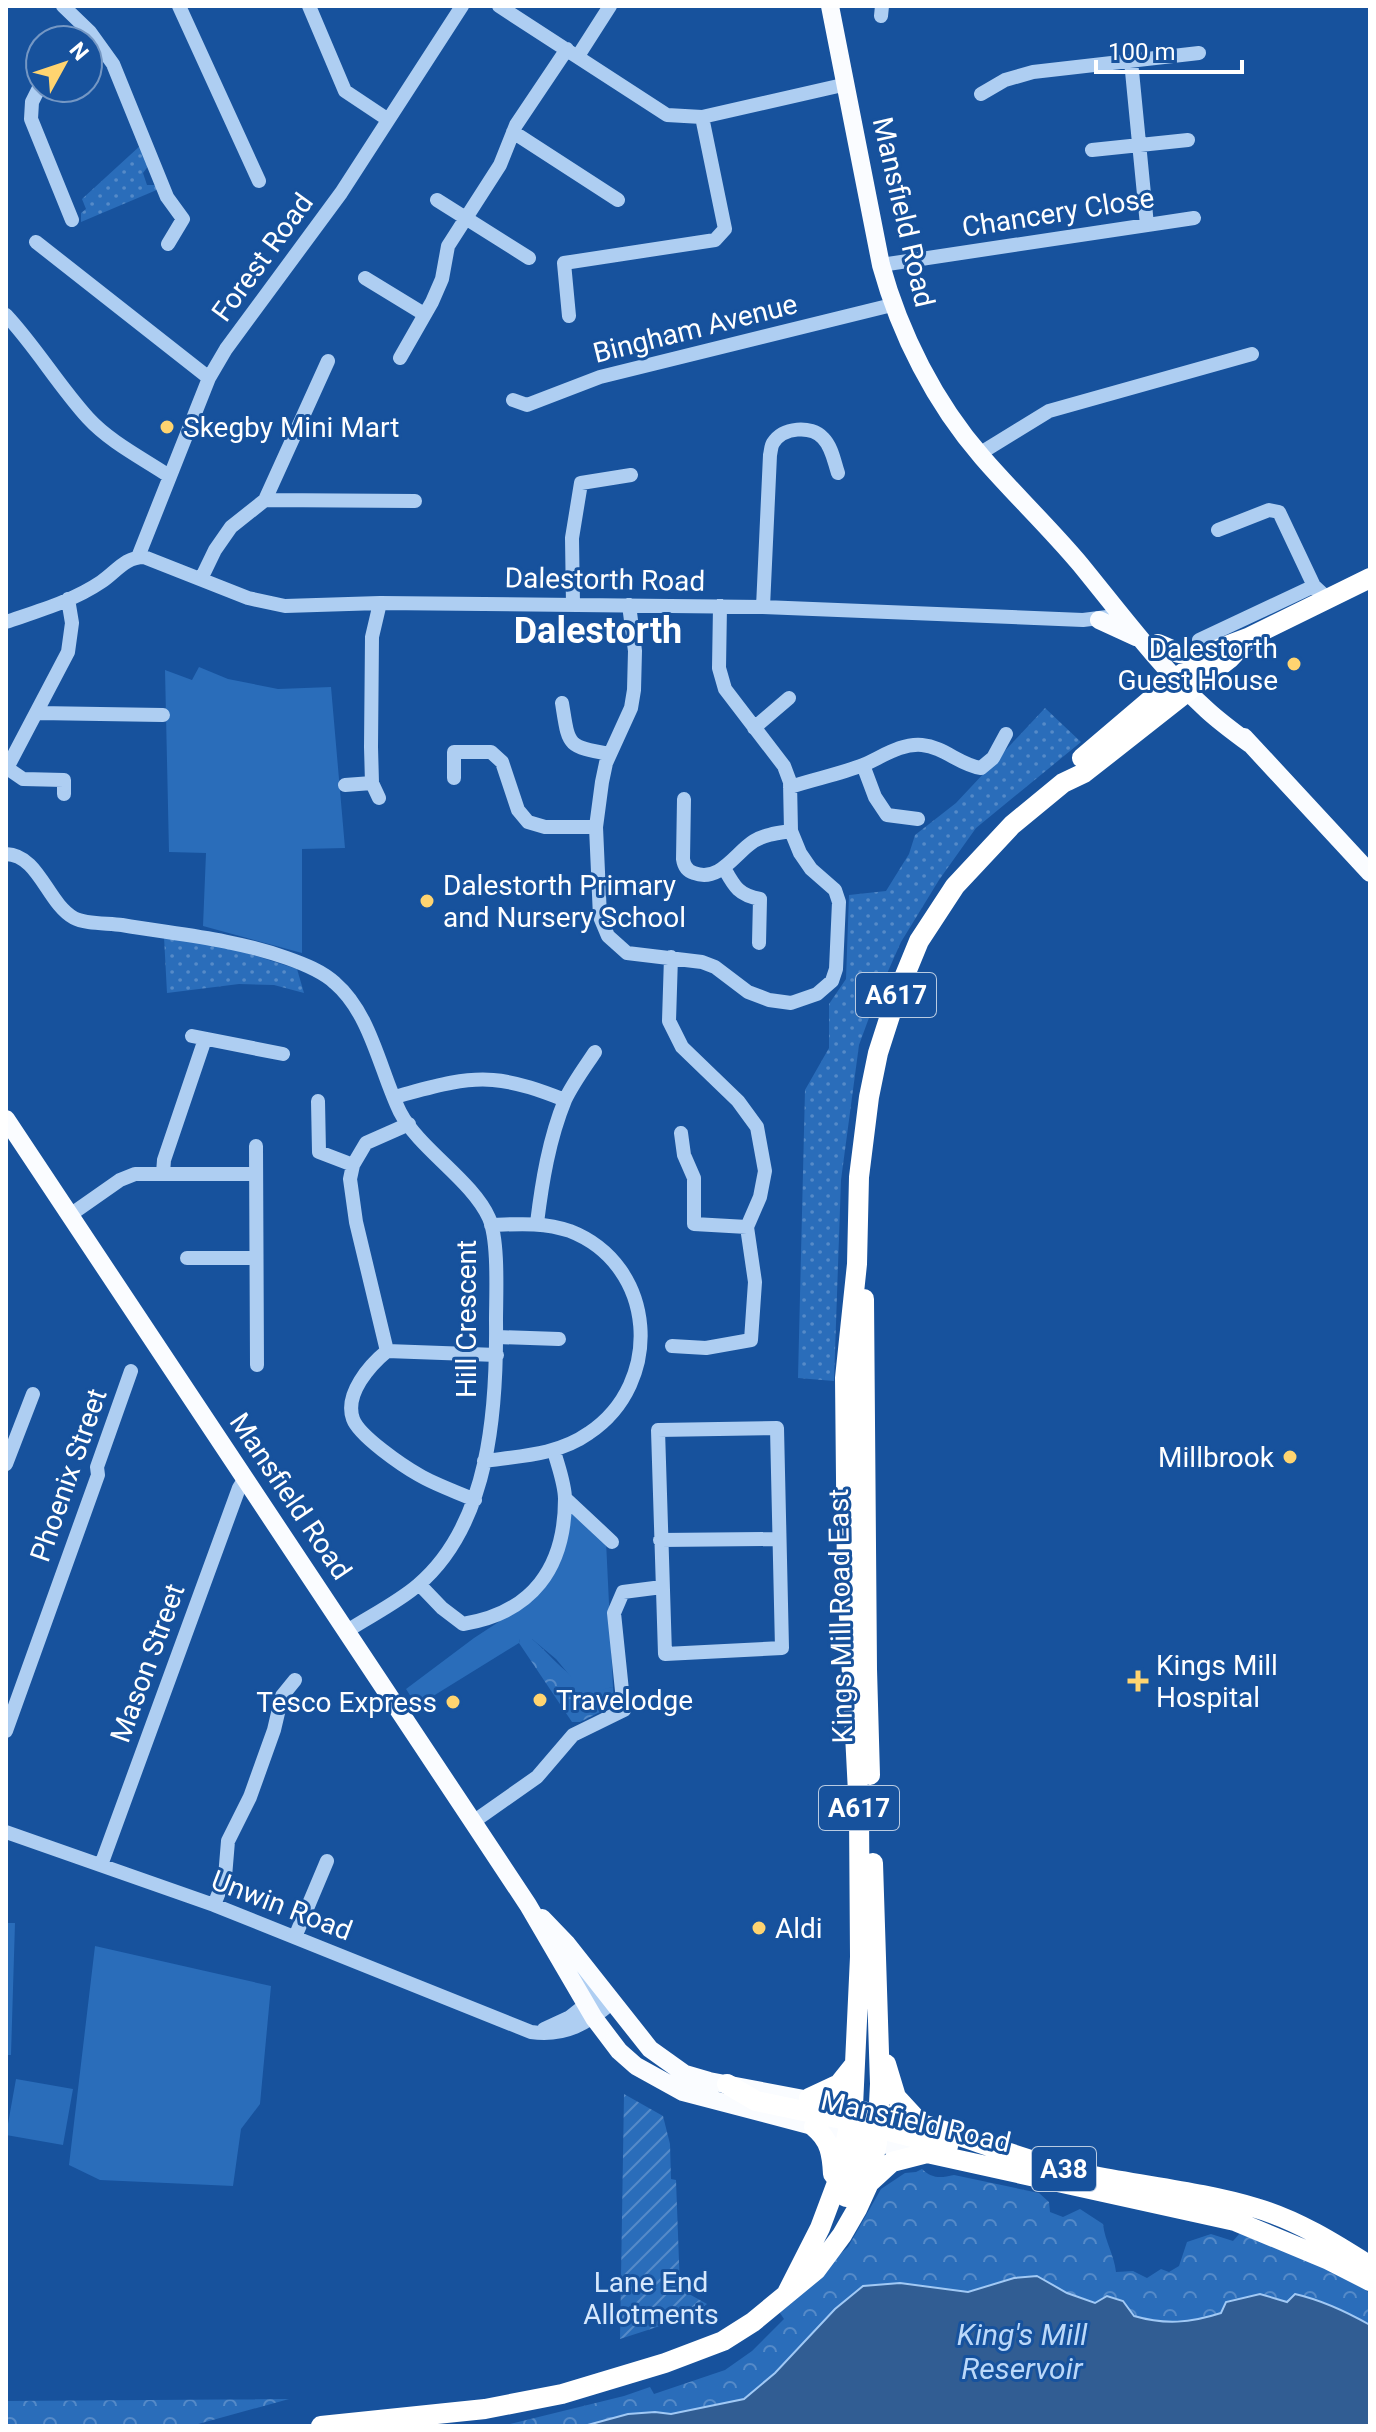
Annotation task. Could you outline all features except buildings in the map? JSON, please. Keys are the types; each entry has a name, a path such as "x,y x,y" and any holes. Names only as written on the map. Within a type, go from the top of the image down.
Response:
{"highway":[{"name":"A617","path":"1186,681 1204,658 1218,649 1250,637 1321,593 1370,578"},
{"name":"A617","path":"1186,681 1229,659 1250,637"},
{"path":"1152,643 1204,658"},
{"name":"Kings Mill Road East","path":"864,2125 855,2064 860,1957 859,1812 847,1578 845,1378 857,1264 859,1177 878,1053 919,941 955,886 1012,825 1063,783 1084,773 1186,681"},
{"name":"Kings Mill Road East","path":"857,1264 864,1289 867,1669 878,1964 878,2042 864,2125"},
{"path":"787,2293 804,2258 827,2235 839,2215 851,2182 864,2125 868,1992 878,1964"},
{"path":"878,2042 896,2097 919,2122"},
{"path":"809,2098 839,2084 855,2064"},
{"path":"727,2084 756,2101 967,2151 1002,2170"},
{"name":"Mansfield Road","path":"864,2125 919,2122 1042,2164 1215,2197 1259,2209 1330,2240 1370,2266"},
{"name":"A617","path":"864,2125 868,2185"},
{"name":"A617","path":"804,2258 864,2125"},
{"path":"814,2127 823,2135 832,2152 834,2190"},
{"path":"429,2426 485,2409 596,2384 712,2346 753,2322 816,2270 842,2235 868,2185 892,2162 927,2153"},
{"name":"Mansfield Road","path":"927,2153 1245,2224 1370,2281"},
{"path":"321,2426 485,2409"}],"main road":[{"name":"Mansfield Road","path":"830,6 881,265 892,305 917,359 944,405 979,454 1119,608 1186,681 1219,705 1250,744 1370,873"},
{"path":"1099,620 1152,643"},
{"name":"Mansfield Road","path":"6,1119 528,1905 598,2003 632,2028 660,2058 685,2074 809,2098 927,2153"},
{"name":"Mansfield Road","path":"528,1905 556,1931 598,2003 619,2051 636,2066 683,2092 814,2127 864,2125"}],"street":[{"path":"63,6 78,24"},
{"path":"179,6 259,181"},
{"path":"309,6 345,91 387,119"},
{"name":"Forest Road","path":"138,557 209,378 226,349 341,193 462,6"},
{"path":"499,6 667,115 702,117 847,84"},
{"path":"400,358 442,279 448,246 500,165 513,132 610,6"},
{"path":"981,94 1005,80 1033,72 1199,53"},
{"path":"104,54 113,64 167,197 183,219 168,244"},
{"path":"1131,61 1147,225"},
{"path":"32,104 31,119 72,220"},
{"path":"569,316 564,263 715,240 725,229 702,117"},
{"path":"513,132 618,200"},
{"path":"1092,150 1188,140"},
{"path":"437,200 529,258"},
{"name":"Chancery Close","path":"881,265 1194,218"},
{"path":"36,242 209,378"},
{"path":"365,278 424,314"},
{"name":"Bingham Avenue","path":"513,400 527,405 600,377 892,305"},
{"path":"6,315 35,347 45,365 88,418 104,433 169,476"},
{"path":"979,454 1049,411 1252,354"},
{"path":"201,579 231,527 265,500 328,361"},
{"path":"763,607 773,443 793,430 813,431 827,443 838,473"},
{"path":"573,605 572,538 581,483 631,475"},
{"path":"265,500 415,501"},
{"path":"1204,658 1199,640 1321,593 1279,512 1269,510 1218,530"},
{"path":"6,605 10,620 68,599 100,583 123,563 138,557"},
{"name":"Dalestorth Road","path":"138,557 168,564 261,603 285,606 380,603 720,606 1099,620"},
{"path":"64,794 64,780 23,779 6,769 68,652 72,623 68,599"},
{"path":"379,798 372,783 372,637 380,603"},
{"path":"629,605 635,651 634,690 631,708 609,754 602,782 596,827 600,917 608,936 627,953 702,962 715,967 748,992 769,1000 791,1003 817,994 832,981 836,969 839,902 835,890 805,861 791,831 790,787 784,766 725,689 719,668 720,606"},
{"path":"1099,620 1119,608"},
{"path":"754,728 789,698"},
{"path":"562,703 567,733 573,745 609,754"},
{"path":"38,713 163,715"},
{"path":"790,787 863,765 905,746 923,745 971,767 981,768 993,758 1006,734"},
{"path":"454,778 454,752 491,752 502,762 518,810 528,822 545,827 596,827"},
{"path":"863,765 875,797 887,815 918,819"},
{"path":"345,785 372,783"},
{"path":"684,799 684,865 692,873 702,875 724,868 757,840 791,831"},
{"name":"Hill Crescent","path":"6,854 17,854 29,864 54,899 75,919 220,938 318,971 336,983 350,999 363,1022 401,1115 481,1206 491,1225 496,1271 497,1355 493,1409 475,1500 462,1528 419,1584 347,1631"},
{"path":"724,868 745,897 760,899 759,943"},
{"path":"671,957 669,1021 676,1038 697,1063 738,1101 757,1127 765,1171 760,1197 747,1227 755,1282 751,1340 706,1348 672,1346"},
{"path":"163,1173 198,1037 283,1054"},
{"path":"537,1223 544,1171 565,1100 595,1052"},
{"path":"394,1097 443,1085 490,1079 529,1086 565,1100"},
{"path":"318,1101 319,1152 353,1165"},
{"path":"387,1351 356,1222 350,1179 353,1165 366,1143 409,1124"},
{"path":"681,1133 684,1155 694,1178 694,1224 747,1227"},
{"path":"256,1146 257,1365"},
{"path":"70,1215 120,1180 135,1174 256,1174"},
{"path":"484,1461 554,1451 590,1433 611,1413 631,1385 641,1356 635,1297 623,1272 600,1249 570,1232 537,1223 491,1225"},
{"path":"187,1258 255,1258"},
{"path":"497,1337 559,1339"},
{"path":"475,1500 418,1475 362,1432 353,1419 352,1407 364,1373 387,1351 497,1355"},
{"name":"Phoenix Street","path":"6,1731 98,1475 97,1467 131,1371"},
{"path":"6,1464 33,1394"},
{"path":"777,1428 778,1539 782,1648 665,1654 658,1430 777,1428"},
{"path":"419,1584 463,1624 490,1620 534,1592 548,1575 559,1545 565,1498 554,1451"},
{"name":"Mason Street","path":"101,1865 233,1502 244,1480"},
{"path":"565,1498 612,1542"},
{"path":"660,1540 778,1539"},
{"path":"473,1822 537,1777 573,1735 624,1710 614,1613 623,1592 662,1587"},
{"path":"214,1905 225,1877 228,1841 250,1797 274,1730 282,1696 295,1680"},
{"name":"Unwin Road","path":"6,1832 214,1905 536,2033 575,2029 598,2003"},
{"path":"295,1937 327,1861"}],"green space":[{"path":"141,145 149,165 143,173 147,185 156,185 159,189 81,222 81,213 86,209 82,199"},
{"path":"199,667 228,679 278,689 331,687 345,848 302,849 302,953 203,926 206,853 169,852 165,670 192,680"},
{"path":"1045,708 1081,742 976,828 901,942 877,996 859,1045 841,1180 834,1381 798,1378 805,1090 829,1048 829,1004 846,979 849,895 886,891 909,854 915,835 956,803"},
{"path":"164,937 234,949 297,969 304,993 274,985 239,984 167,993"},
{"path":"574,1511 606,1541 613,1687 574,1698 571,1677 556,1659 532,1639 520,1639 519,1643 417,1706 406,1689 529,1602 568,1513"},
{"path":"520,1639 532,1639 579,1681 589,1686 613,1687 614,1705 580,1722 572,1722 519,1643"},
{"path":"6,1923 15,1923 11,2055 6,2055"},
{"path":"95,1946 271,1986 260,2104 241,2129 233,2186 100,2180 69,2165"},
{"path":"16,2079 73,2089 63,2145 6,2135"},
{"name":"Lane End Allotments","path":"624,2094 663,2116 670,2144 671,2179 676,2180 680,2289 707,2304 694,2315 620,2339"},
{"path":"922,2169 937,2177 954,2175 1039,2193 1049,2202 1050,2212 1063,2217 1080,2209 1103,2224 1116,2272 1133,2271 1147,2278 1161,2269 1169,2272 1179,2266 1187,2242 1211,2234 1233,2241 1241,2232 1328,2267 1370,2293 1370,2325 1313,2299 1287,2302 1259,2295 1226,2302 1221,2313 1191,2323 1165,2323 1143,2319 1067,2293 1037,2276 1014,2278 968,2292 900,2283 863,2286 775,2373 744,2399 671,2414 628,2414 584,2426 502,2426 650,2387 654,2394 725,2370 752,2351 784,2319 778,2310 848,2247 881,2189 905,2173"},
{"path":"289,2399 191,2426 6,2426 6,2401"}],"water":[{"name":"King's Mill Reservoir","path":"1037,2276 1067,2293 1095,2303 1107,2296 1123,2301 1134,2316 1156,2321 1178,2322 1210,2316 1221,2313 1226,2302 1260,2294 1287,2302 1295,2294 1343,2311 1370,2325 1370,2426 584,2426 628,2414 671,2414 744,2399 775,2373 835,2309 863,2286 900,2283 968,2292 1014,2278"}],"place":[{"name":"Skegby Mini Mart","path":"167,427"},
{"name":"Dalestorth Guest House","path":"1294,664"},
{"name":"Dalestorth Primary and Nursery School","path":"427,901"},
{"name":"Millbrook","path":"1290,1457"},
{"name":"Kings Mill Hospital","path":"1138,1681"},
{"name":"Travelodge","path":"540,1700"},
{"name":"Tesco Express","path":"453,1702"},
{"name":"Aldi","path":"759,1928"}],"district":[{"name":"Dalestorth","path":"598,630"}]}
